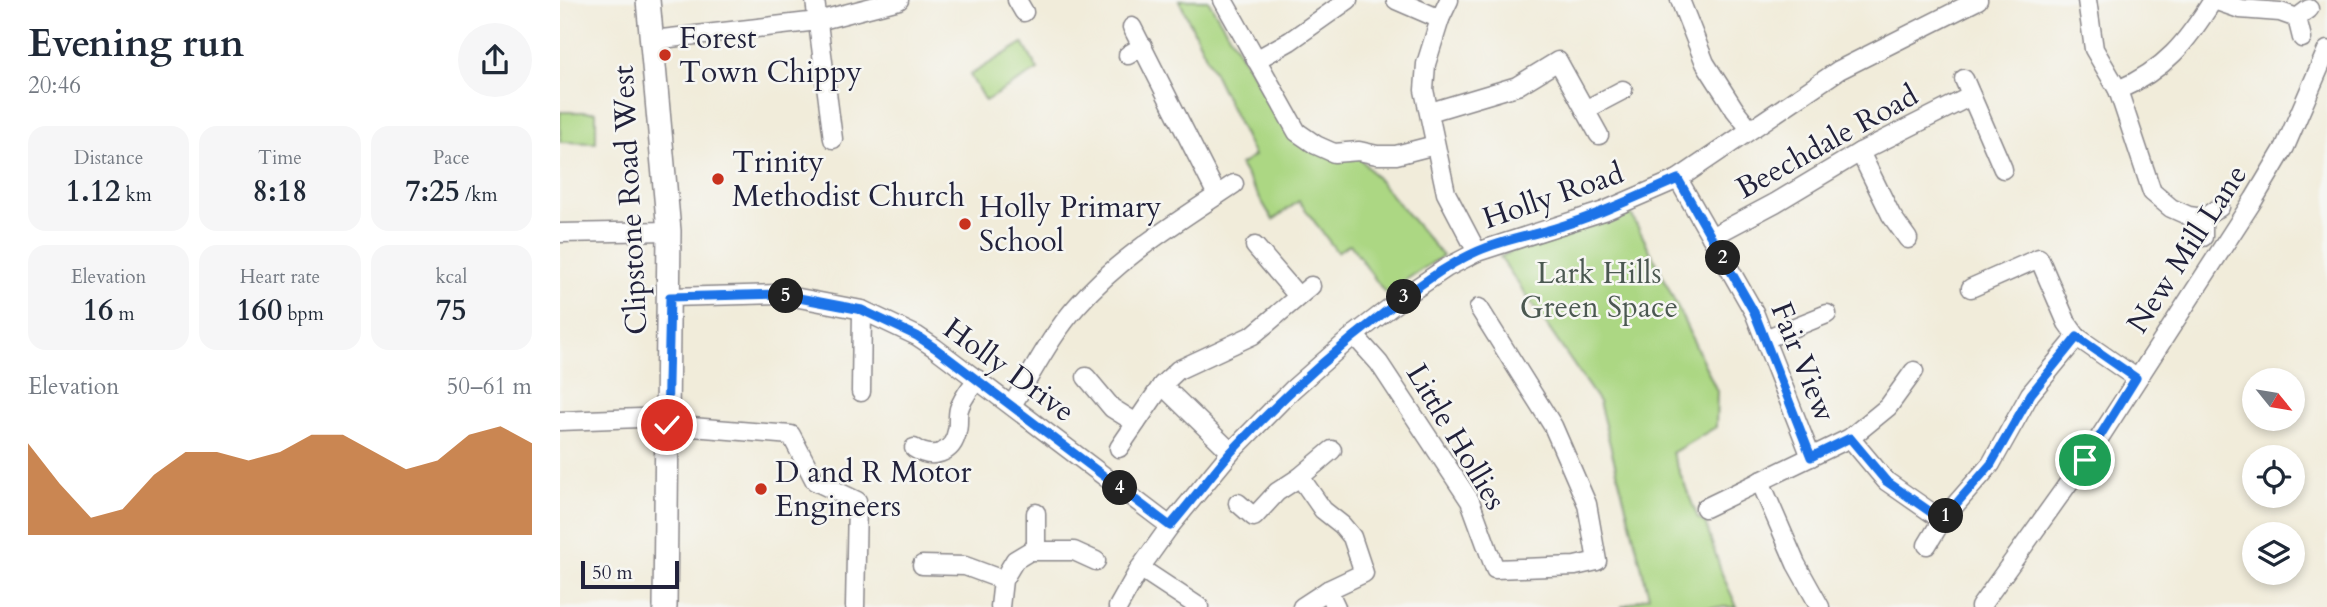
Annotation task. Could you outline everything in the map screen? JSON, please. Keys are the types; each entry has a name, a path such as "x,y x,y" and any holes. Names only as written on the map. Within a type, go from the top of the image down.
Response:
{"main road":[{"name":"Clipstone Road West","path":"649,0 670,230 665,607"}],"street":[{"path":"816,0 833,139"},
{"path":"653,40 818,21 899,0"},
{"path":"1223,0 1297,132 1316,145 1334,153 1359,151 1377,155 1396,155 1435,145"},
{"path":"1256,60 1290,41 1348,0"},
{"path":"1396,0 1440,19"},
{"path":"1450,0 1440,19 1426,64 1424,90 1446,193 1477,252"},
{"path":"1680,0 1705,63 1750,129"},
{"name":"Holly Road","path":"1118,607 1140,568 1170,526 1231,452 1293,389 1354,335 1412,291 1446,268 1477,252 1507,240 1555,228 1604,211 1678,179 1839,71 1953,6 1979,0"},
{"path":"2087,0 2094,49 2118,90 2152,192 2171,208 2189,216 2203,218 2220,207"},
{"path":"2118,90 2137,82 2166,63 2192,35 2213,0 2240,9 2303,14 2302,38"},
{"path":"1132,27 1136,51 1217,195"},
{"name":"New Mill Lane","path":"1980,607 2085,460 2254,199 2285,147 2327,50"},
{"path":"1430,112 1517,86 1559,61 1599,135"},
{"path":"1964,79 2003,169"},
{"path":"1585,110 1623,90"},
{"name":"Beechdale Road","path":"1711,237 1775,203 1860,152 1971,96"},
{"path":"1860,152 1891,215 1908,239"},
{"name":"Fair View","path":"1678,179 1754,312 1811,457"},
{"path":"1012,405 1065,321 1098,284 1132,254 1234,184"},
{"path":"2203,218 2203,237"},
{"path":"560,233 670,230"},
{"path":"1119,448 1162,385 1178,370 1252,335 1304,291 1255,246"},
{"path":"1971,288 2039,258 2067,323 2077,337 2136,378"},
{"name":"Holly Drive","path":"670,297 778,294 862,310 917,336 1170,526"},
{"name":"Little Hollies","path":"1354,335 1379,363 1470,501 1494,569 1575,566 1597,561 1587,504 1553,426 1479,308"},
{"path":"861,392 862,310"},
{"path":"1765,339 1827,314"},
{"path":"1927,545 1942,520 1991,464 2031,394 2077,337"},
{"path":"1705,508 1850,438 1888,407 1914,371"},
{"path":"1086,377 1112,408 1136,423"},
{"path":"914,448 923,454 937,455 953,444 957,433 958,411 977,379"},
{"path":"1162,385 1231,452"},
{"path":"560,421 667,421 791,435 815,481 857,501 855,607"},
{"path":"1850,438 1886,481 1942,520"},
{"path":"1238,503 1254,517 1277,492 1332,450"},
{"path":"1300,477 1323,510 1352,537 1364,573 1328,590 1301,607"},
{"path":"1760,481 1796,564 1820,607"},
{"path":"1036,513 1037,550"},
{"path":"1000,607 1003,580 1014,560 1030,551 1074,551 1096,561"},
{"path":"922,565 965,566 1003,580"},
{"path":"1140,568 1199,607"},
{"path":"1328,590 1336,607"}],"green space":[{"path":"1179,0 1208,0 1290,135 1359,157 1443,256 1385,293 1350,244 1337,252 1299,201 1273,220 1240,165 1254,156"},
{"path":"1023,43 1038,70 985,101 970,75"},
{"path":"560,112 596,112 596,143 560,142"},
{"name":"Lark Hills Green Space","path":"1631,214 1717,391 1716,427 1672,453 1698,518 1705,522 1722,574 1737,607 1621,607 1649,596 1599,402 1500,257 1518,248"}],"place":[{"name":"Forest Town Chippy","path":"665,55"},
{"name":"Trinity Methodist Church","path":"718,179"},
{"name":"Holly Primary School","path":"965,224"},
{"name":"D and R Motor Engineers","path":"761,489"}],"route":[{"path":"667,425 670,297 778,294 862,310 917,336 935,348 1170,526 1231,452 1293,389 1354,335 1412,291 1446,268 1477,252 1507,240 1555,228 1604,211 1678,179 1754,312 1811,457 1850,438 1886,481 1942,520 1991,464 2031,394 2077,337 2136,378 2085,460"}]}
